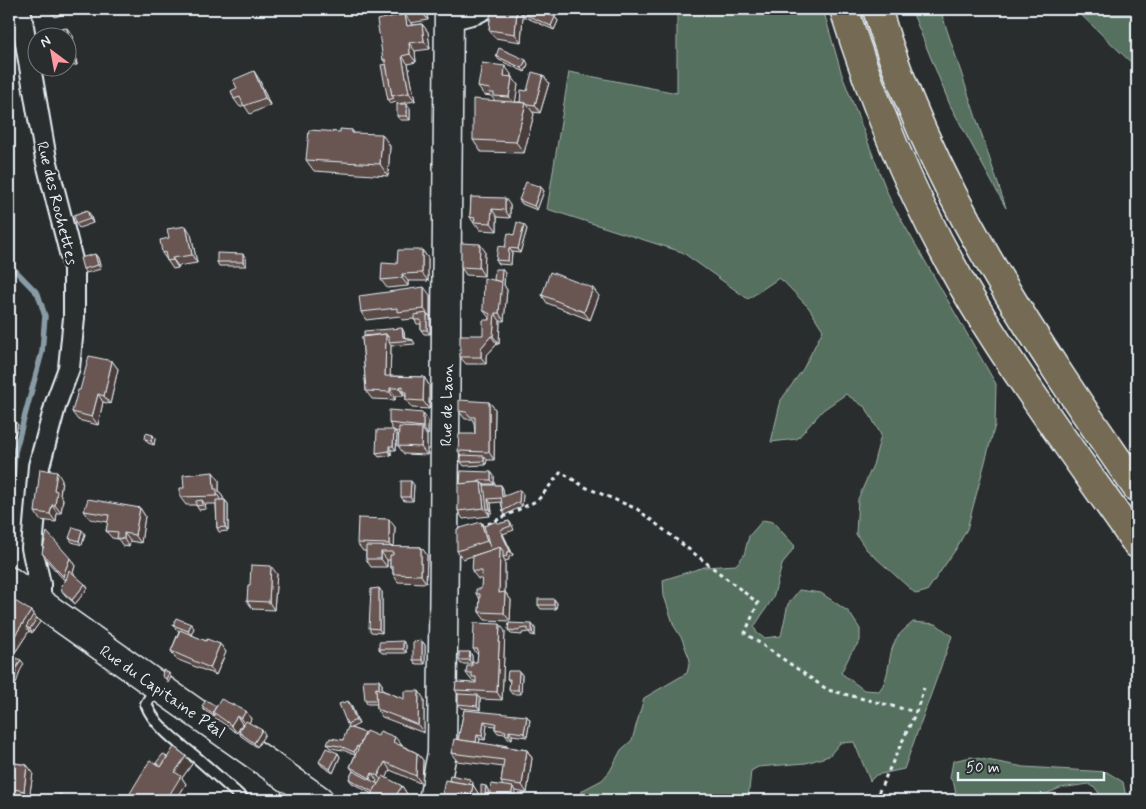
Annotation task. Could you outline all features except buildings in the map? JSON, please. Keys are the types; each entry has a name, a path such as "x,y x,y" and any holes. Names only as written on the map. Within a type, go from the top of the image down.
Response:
{"main road":[{"path":"844,9 875,98 898,154 950,261 986,324 1020,376 1137,544"},
{"path":"877,9 906,90 931,151 956,202 993,268 1078,403 1137,488"}],"street":[{"name":"Rue des Rochettes","path":"20,9 46,159 74,268 74,318 69,368 56,403 38,475 32,548 40,584 40,602"},
{"path":"449,15 476,14 484,9"},
{"name":"Rue de Laon","path":"433,800 442,753 449,15"},
{"name":"Rue du Capitaine Péal","path":"12,584 319,800"}],"lane":[{"path":"156,686 146,704 149,712 161,727 244,800"}],"path":[{"path":"444,532 490,524 538,500 561,472 585,487 637,509 758,602 745,633 828,690 916,712"},
{"path":"875,800 916,712 924,688"}],"green space":[{"path":"677,9 823,9 842,75 891,202 996,384 995,425 967,529 956,549 927,591 916,594 866,549 856,534 858,499 873,465 881,435 866,408 846,394 823,410 797,439 771,442 781,400 803,369 823,330 809,308 784,282 779,278 748,299 682,252 547,209 569,72 677,93"},
{"path":"911,9 951,9 942,15 1006,208 950,105"},
{"path":"1075,9 1137,9 1137,68"},
{"path":"763,520 773,522 795,546 782,565 773,598 754,627 757,633 764,638 781,636 788,604 799,590 821,593 849,612 860,629 860,641 851,653 841,673 864,690 879,691 887,673 893,645 902,632 913,622 936,624 952,636 904,769 876,775 870,781 854,742 840,743 829,756 806,763 758,767 751,771 748,800 577,800 583,790 602,780 610,771 621,750 632,740 644,698 687,673 690,660 682,639 674,626 664,596 663,580 704,567 736,565 744,555 749,536"},
{"path":"971,757 1024,767 1107,772 1123,782 1126,797 1123,800 1103,800 1097,790 1089,784 1060,788 1032,800 957,800 954,784 950,778 953,761"}],"waterway":[{"path":"9,264 38,294 45,316 42,352 15,452 9,533"}]}
